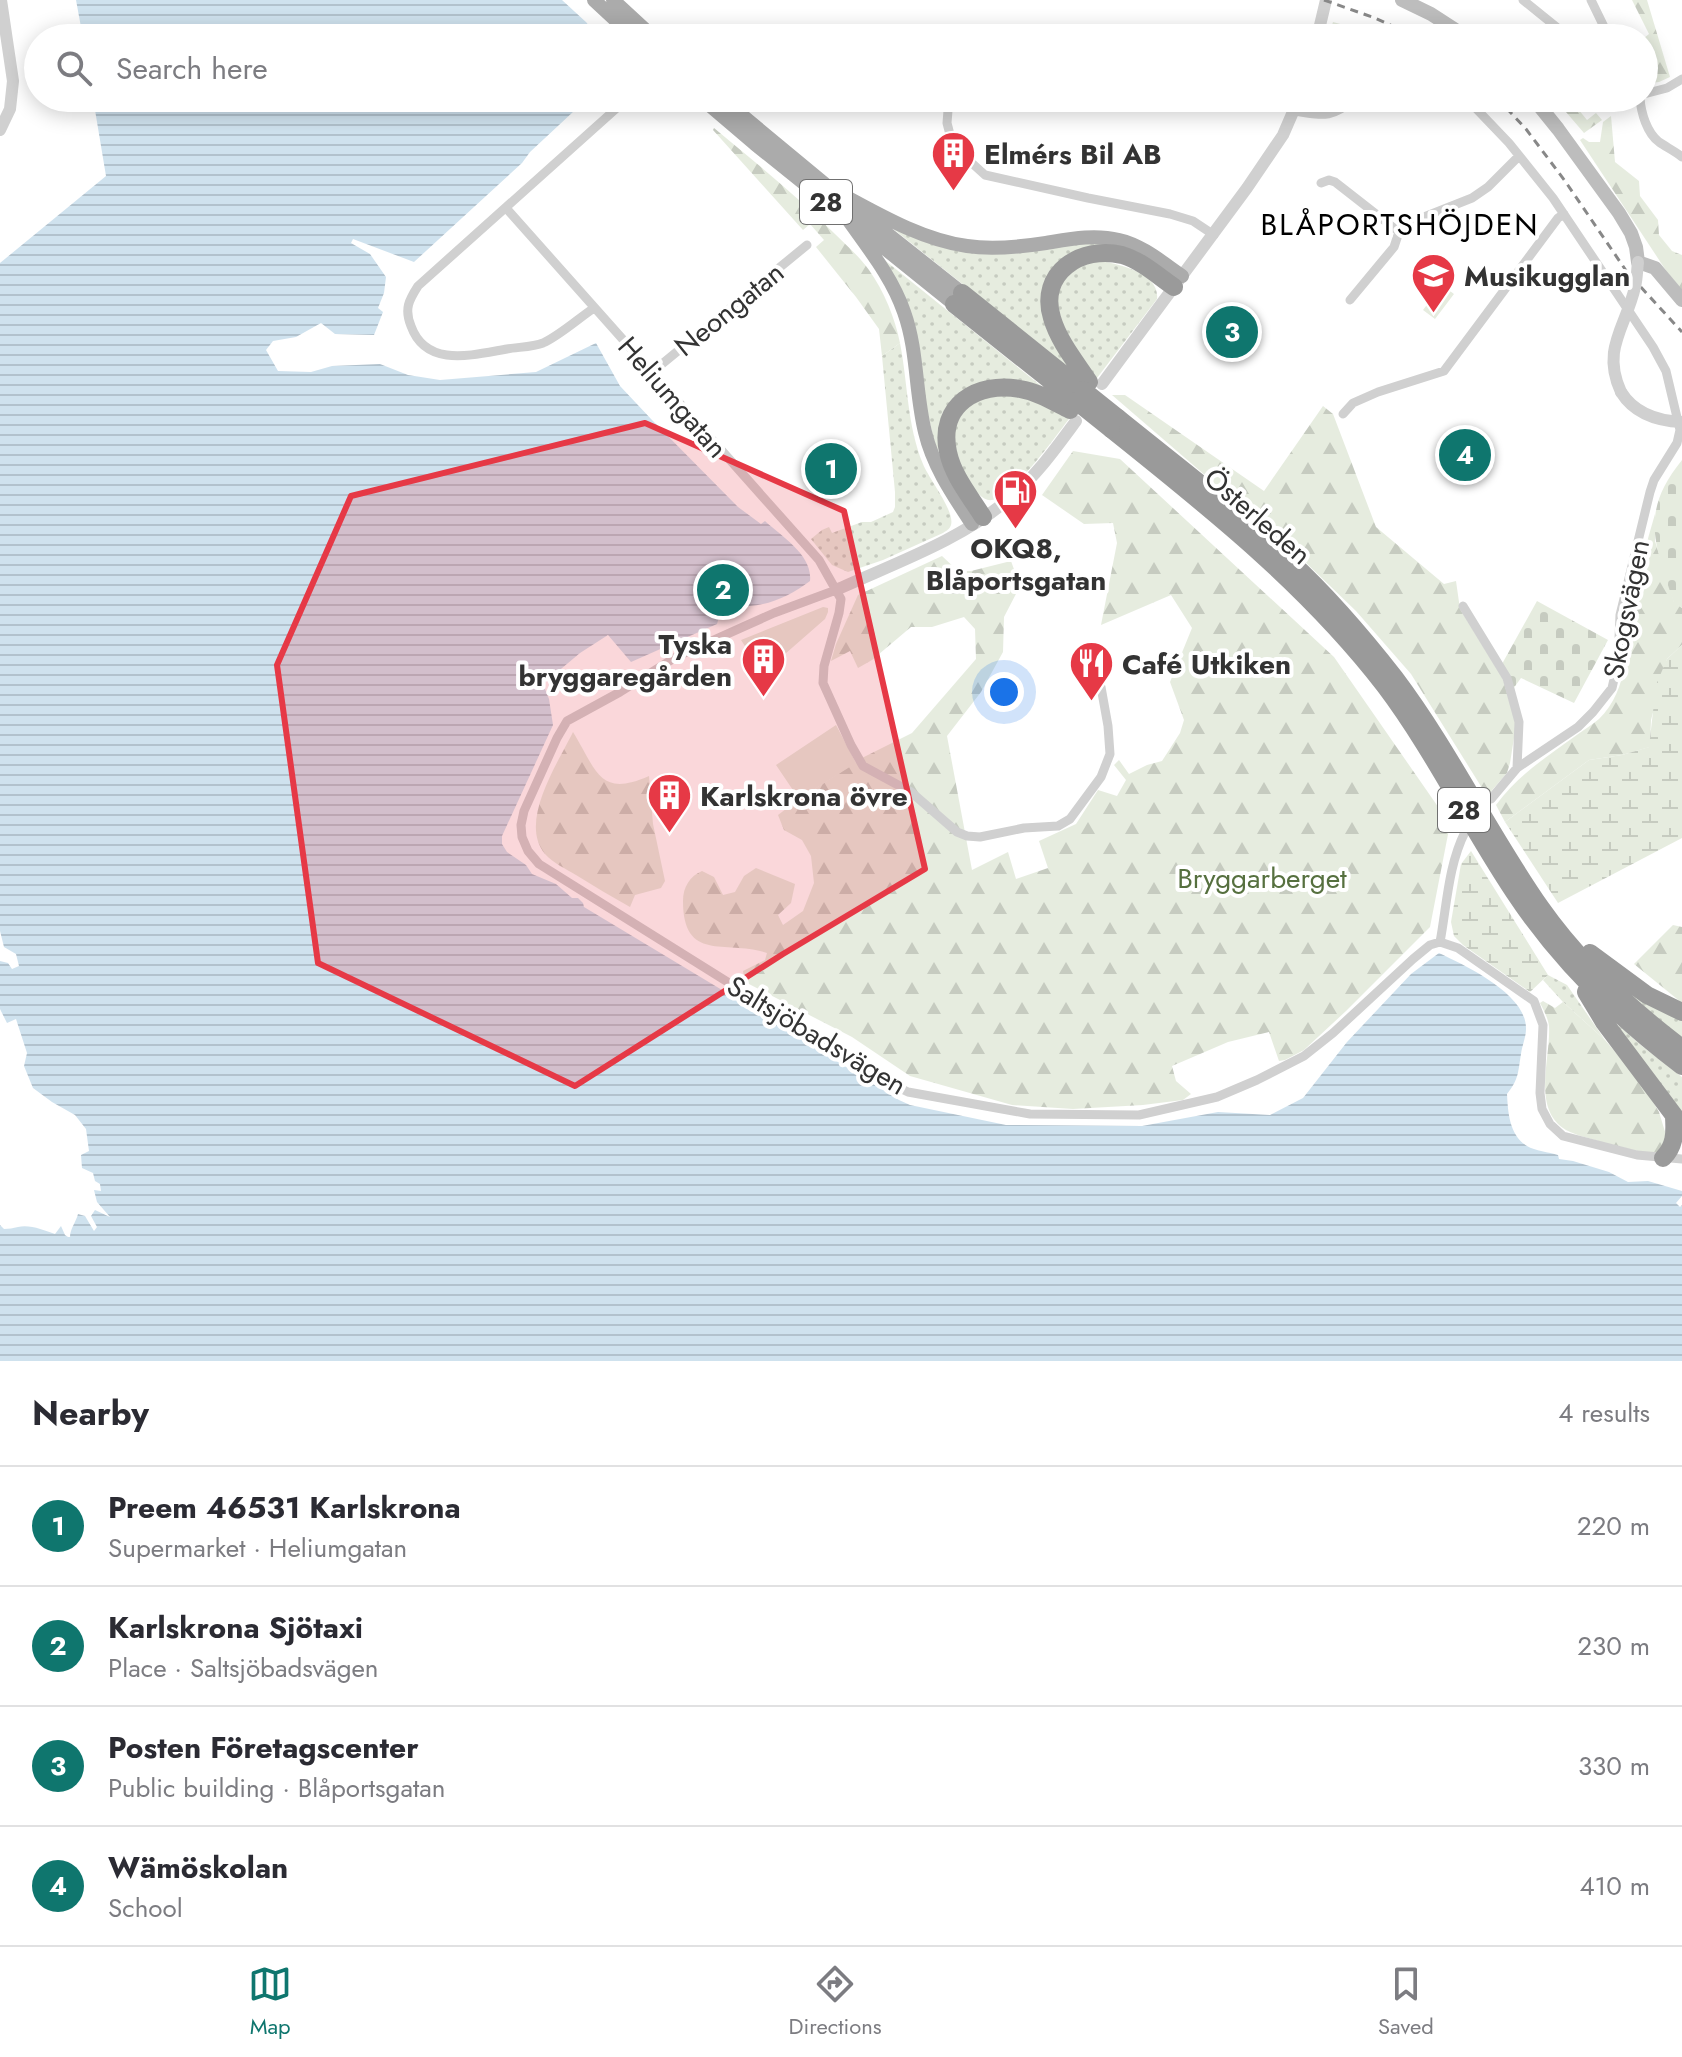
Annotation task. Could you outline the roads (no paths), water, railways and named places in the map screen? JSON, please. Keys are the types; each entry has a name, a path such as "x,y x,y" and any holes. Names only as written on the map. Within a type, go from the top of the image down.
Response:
{"highway":[{"path":"978,520 947,450 947,427 957,406 974,393 995,387 1083,398 1066,348 1051,317 1049,298 1062,270 1083,256 1109,253 1124,256 1178,282"},
{"name":"Österleden","path":"958,298 1083,398 1223,520 1279,569 1344,635 1388,690 1423,741 1531,917 1602,999 1682,1066"},
{"name":"Österleden","path":"1115,426 1233,511 1314,584 1397,681 1542,910 1610,989 1682,1048"},
{"path":"1542,910 1620,976 1647,995 1682,1012"},
{"path":"1568,962 1604,1022 1678,1122 1669,1152 1673,1159"}],"main road":[{"path":"594,0 620,24"},
{"path":"613,0 639,24"},
{"path":"1402,0 1446,24"},
{"name":"Österleden","path":"717,112 847,218 958,298"},
{"name":"Österleden","path":"738,112 958,298"},
{"path":"1544,112 1619,213 1631,233 1638,262 1655,268 1682,300"},
{"path":"826,186 886,218 952,243 1002,248 1077,238 1107,238 1132,244 1178,282"},
{"path":"847,218 899,298 913,346 927,441 944,480 978,520"}],"street":[{"path":"1320,24 1326,0"},
{"path":"1523,0 1553,24"},
{"path":"1591,0 1603,24"},
{"path":"0,130 10,109 13,81 5,58 1,6"},
{"path":"1658,91 1682,79"},
{"path":"594,308 542,344 451,356 431,351 418,341 409,322 408,301 418,286 612,112"},
{"path":"948,112 947,123 953,146 985,175 1170,214 1193,221 1214,235"},
{"path":"1076,661 1101,687 1110,754 1101,777 1070,819 1058,826 1024,828 980,837 957,832 911,792 863,766 823,683 826,655 840,608 841,599 836,590 936,545 978,520 1010,498 1043,465 1083,398 1214,235 1283,135 1293,112"},
{"path":"1479,112 1519,156 1564,214 1662,363 1680,422 1666,421 1629,404 1613,370 1614,344 1633,295 1638,262"},
{"path":"1643,112 1648,130 1655,140 1682,157"},
{"path":"1350,300 1394,247 1399,232 1424,217 1472,198 1488,187 1519,156"},
{"path":"1321,183 1329,180 1335,182 1399,232"},
{"name":"Heliumgatan","path":"506,208 819,560 836,590"},
{"path":"1343,414 1353,403 1378,392 1444,371 1564,214"},
{"name":"Neongatan","path":"651,373 807,245"},
{"name":"Skogsvägen","path":"1491,799 1517,768 1578,727 1612,688 1618,662 1620,615 1650,492 1677,443 1680,422"},
{"name":"Saltsjöbadsvägen","path":"836,590 774,613 676,657 567,721 524,811 521,825 528,851 539,864 889,1083 908,1092 1030,1114 1139,1115 1217,1097 1304,1056 1413,959 1430,945 1440,942"},
{"path":"1463,606 1507,678 1519,722 1517,768"},
{"path":"1465,832 1452,870 1440,942 1458,948 1534,1001 1543,1025 1542,1109 1550,1124 1563,1136 1581,1142 1637,1155 1673,1159"}],"water":[{"path":"76,0 562,0 587,24 80,24"},
{"path":"95,112 573,112 414,262 353,239 351,243 370,254 386,277 378,308 383,312 374,335 335,334 321,323 296,337 273,341 266,350 278,371 311,372 332,366 380,364 408,375 440,380 536,372 596,343 620,386 652,420 738,507 761,524 765,521 795,547 807,563 810,581 781,598 749,606 723,603 717,624 631,662 608,635 580,653 543,684 553,725 502,836 507,852 526,865 532,874 556,884 572,898 578,898 584,907 899,1100 1006,1125 1142,1126 1218,1112 1270,1115 1303,1098 1347,1042 1411,974 1439,953 1493,983 1517,1004 1524,1016 1526,1032 1518,1071 1507,1094 1511,1123 1521,1141 1534,1149 1558,1155 1559,1159 1609,1172 1628,1182 1648,1181 1682,1191 1676,1203 1680,1207 1682,1205 1682,1361 0,1361 0,1225 4,1229 27,1226 55,1234 61,1226 65,1235 70,1237 78,1214 85,1216 94,1231 97,1227 91,1216 95,1210 110,1217 97,1202 94,1190 101,1191 100,1184 95,1181 93,1173 82,1168 81,1155 89,1151 86,1129 75,1115 33,1088 24,1066 27,1053 16,1019 7,1023 0,1009 0,961 8,963 12,969 19,966 16,954 4,947 0,931 0,263 106,176"}],"railway":[{"path":"1324,0 1388,24"},
{"path":"1510,112 1565,181 1627,272 1682,332"}],"place":[{"name":"Elmérs Bil AB","path":"953,193"},
{"name":"Musikugglan","path":"1433,315"},
{"name":"Posten Företagscenter","path":"1232,332"},
{"name":"Wämöskolan","path":"1465,455"},
{"name":"Preem 46531 Karlskrona","path":"831,469"},
{"name":"OKQ8, Blåportsgatan","path":"1016,530"},
{"name":"Karlskrona Sjötaxi","path":"723,590"},
{"name":"Tyska bryggaregården","path":"763,699"},
{"name":"Café Utkiken","path":"1091,703"},
{"name":"Karlskrona övre","path":"669,835"}],"district":[{"name":"BLÅPORTSHÖJDEN","path":"1400,225"}],"park label":[{"name":"Bryggarberget","path":"1262,878"}]}
